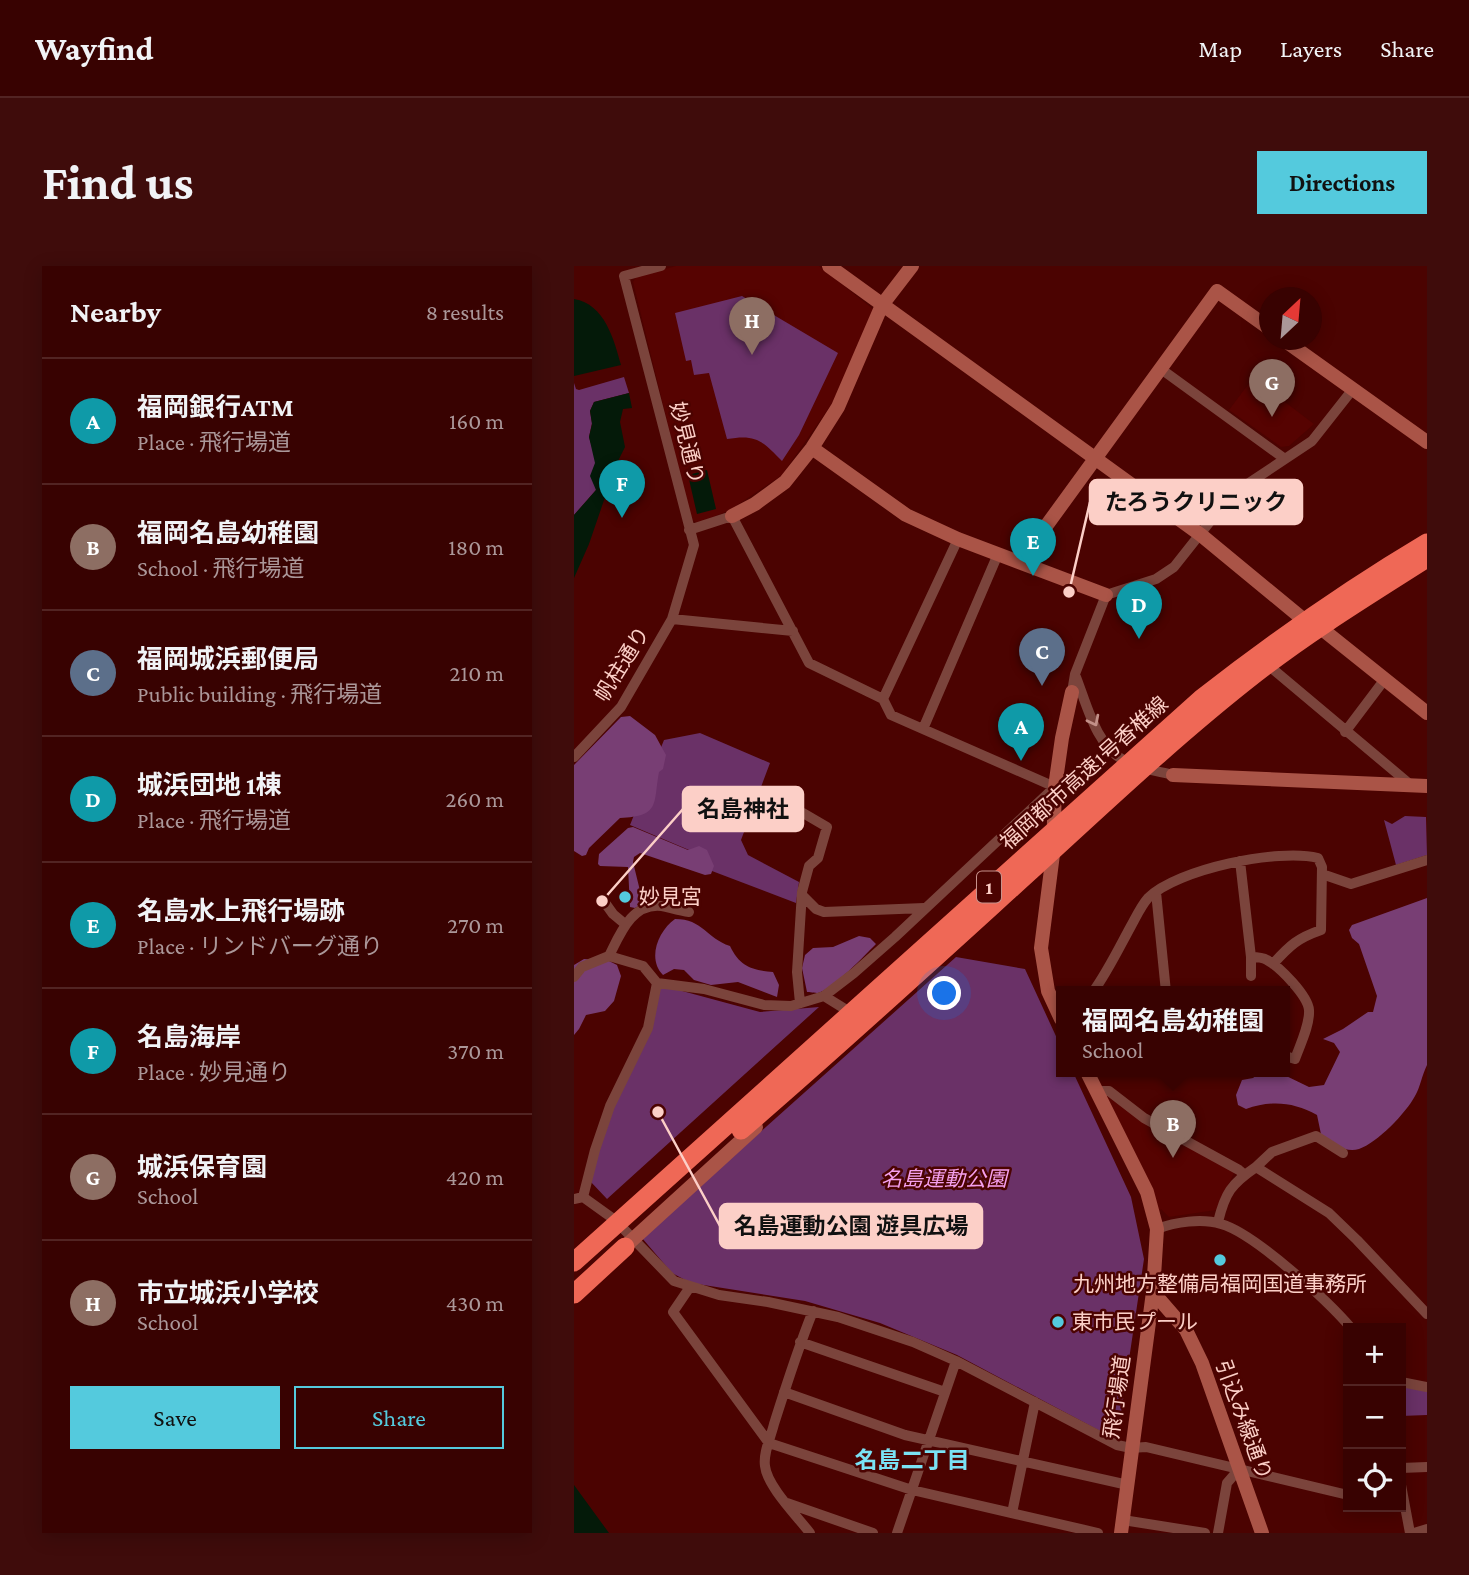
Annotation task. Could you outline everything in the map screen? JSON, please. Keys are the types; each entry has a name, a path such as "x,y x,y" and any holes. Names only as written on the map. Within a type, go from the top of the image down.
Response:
{"highway":[{"name":"福岡都市高速1号香椎線","path":"574,1257 1201,699 1295,627 1361,582 1427,542"},
{"name":"福岡都市高速1号香椎線","path":"574,1274 806,1074 1083,822 1220,703 1299,642 1427,559"},
{"path":"574,1257 596,1235"},
{"path":"574,1291 629,1243"}],"street":[{"name":"妙見通り","path":"661,266 624,276 694,545 672,619"},
{"path":"829,266 1201,535 1304,620 1322,629 1427,713"},
{"path":"689,530 732,516 755,504 785,482 812,448 838,407 882,305 912,266"},
{"path":"1020,562 1217,291 1259,322"},
{"path":"1298,350 1427,442"},
{"path":"1161,369 1285,459"},
{"path":"812,448 906,515 958,539 1106,595 1156,579 1174,567 1231,495 1320,433 1353,389"},
{"path":"732,516 809,663 883,699 891,715 1055,787"},
{"path":"883,699 958,539"},
{"path":"596,1235 721,1128 845,1009 1124,761 1304,620 1427,542"},
{"path":"923,729 998,554"},
{"path":"629,1243 1127,788 1144,769 1268,665 1427,559"},
{"path":"1056,1008 1048,991 1041,948 1053,854 1055,787 1075,674 1106,595"},
{"path":"1304,620 1325,626 1339,616 1342,617"},
{"path":"672,619 793,631"},
{"name":"帆柱通り","path":"574,757 621,707 672,619"},
{"path":"1289,631 1305,623 1322,629"},
{"path":"1268,665 1412,786"},
{"path":"1075,674 1092,720 1111,751 1124,761 1144,769 1173,775 1427,786"},
{"path":"1345,732 1385,679"},
{"path":"609,956 643,966 657,983 704,989 764,1005 792,1006 824,996 855,973 1055,787"},
{"path":"800,1003 797,972 802,895 809,866 818,858 827,827 803,813"},
{"path":"1096,986 1146,900 1156,892 1183,878 1240,861 1306,855 1318,858 1322,874 1321,930 1301,937 1273,964"},
{"path":"1322,874 1351,884 1427,860"},
{"path":"1240,861 1251,976"},
{"path":"1156,892 1165,986"},
{"path":"802,895 816,909 824,912 924,908"},
{"path":"604,900 613,914 625,924"},
{"path":"574,977 582,968 609,956 625,924 642,909 654,906 689,912"},
{"path":"1251,957 1264,958 1273,964 1291,981 1309,1010 1295,1059 1290,1058"},
{"path":"657,983 648,1028 610,1106 578,1198 615,1220 629,1243 674,1281 719,1295 838,1317 913,1342 956,1361 1117,1445 1146,1447 1343,1494"},
{"path":"824,996 845,1009 865,1029"},
{"name":"飛行場道","path":"1090,1077 1147,1192 1157,1229 1153,1292 1122,1526"},
{"path":"1097,1091 1109,1091 1144,1118 1245,1175"},
{"path":"1218,1222 1224,1198 1231,1186 1272,1152 1316,1136 1343,1153"},
{"path":"1256,1167 1329,1213 1427,1314"},
{"path":"1157,1229 1187,1223 1218,1222 1247,1237 1276,1259 1346,1323"},
{"path":"690,1287 673,1312 769,1443 912,1490 1098,1533"},
{"name":"引込み線通り","path":"1153,1292 1186,1330 1202,1363 1262,1533"},
{"path":"810,1533 775,1488 765,1467 784,1392 813,1311"},
{"path":"800,1342 945,1392"},
{"path":"897,1533 956,1361"},
{"path":"1406,1383 1427,1387"},
{"path":"784,1392 905,1435 1128,1485"},
{"path":"1012,1513 1035,1402"},
{"path":"1406,1468 1427,1467"},
{"path":"1218,1533 1227,1483 1240,1468"},
{"path":"787,1503 873,1533"},
{"path":"1405,1512 1412,1533 1427,1529"},
{"path":"1122,1526 1205,1533"}],"shaded area":[{"path":"676,266 819,266 873,309 833,402 782,475 730,510 698,523 691,519 633,282 636,277"},
{"path":"574,299 585,302 601,315 611,334 621,365 574,376"},
{"path":"1253,378 1314,424 1289,446 1281,447 1229,410"},
{"path":"629,393 632,408 623,409 620,422 625,447 574,578 574,515 596,490 590,476 595,463 589,437 592,424 590,411 594,402"},
{"path":"707,470 716,509 697,514 688,475"},
{"path":"630,716 655,735 666,755 663,769 659,772 653,806 643,814 620,818 589,848 586,855 582,856 574,851 574,765 621,717"},
{"path":"633,827 688,850 699,846 707,850 714,866 711,874 705,875 640,853 634,857 633,862 643,903 635,908 630,907 628,867 598,864 599,854 628,828"},
{"path":"1427,898 1427,1065 1417,1093 1398,1119 1366,1146 1349,1150 1322,1139 1317,1115 1282,1104 1264,1104 1246,1109 1238,1105 1236,1095 1242,1080 1254,1077 1288,1077 1309,1087 1324,1085 1340,1052 1334,1043 1323,1039 1368,1012 1373,1012 1377,996 1359,944 1352,938 1349,930 1352,925"},
{"path":"675,919 698,925 730,946 738,959 747,966 773,972 779,985 777,997 738,982 711,985 694,980 684,970 674,969 663,975 658,968 655,953 664,931"},
{"path":"859,936 870,938 876,944 825,990 818,993 807,992 802,968 805,955 813,948 833,947"},
{"path":"584,959 609,961 617,965 621,976 614,1001 605,1011 586,1015 574,1035 574,965"},
{"path":"1105,1093 1235,1171 1216,1210 1169,1217 1161,1209 1159,1212"},
{"path":"574,1485 609,1533 574,1533"}],"green space":[{"path":"742,296 838,353 799,435 782,461 769,448 752,438 727,439 709,373 694,375 691,360 686,361 675,313"},
{"path":"624,377 629,393 594,402 590,411 592,423 589,437 595,457 596,490 574,515 574,383 579,390"},
{"path":"700,733 770,763 741,840 748,855 799,882 796,903 712,871 689,850 630,825 664,740"},
{"path":"1405,816 1426,817 1427,855 1396,865 1384,820 1392,824"},
{"name":"名島運動公園","path":"956,957 1025,969 1056,1036 1056,1077 1075,1077 1131,1197 1144,1259 1117,1440 957,1355 880,1323 805,1301 691,1283 672,1273 642,1238"},
{"path":"660,985 760,1012 819,1007 607,1199 590,1181 596,1152"},
{"path":"1406,1387 1427,1389 1427,1415 1406,1416"}],"place":[{"name":"市立城浜小学校","path":"752,355"},
{"name":"城浜保育園","path":"1272,417"},
{"name":"名島海岸","path":"622,518"},
{"name":"名島水上飛行場跡","path":"1033,576"},
{"name":"たろうクリニック","path":"1069,592"},
{"name":"城浜団地 1棟","path":"1139,639"},
{"name":"福岡城浜郵便局","path":"1042,686"},
{"name":"福岡銀行ATM","path":"1021,761"},
{"name":"妙見宮","path":"625,897"},
{"name":"名島神社","path":"602,901"},
{"name":"名島運動公園 遊具広場","path":"658,1112"},
{"name":"福岡名島幼稚園","path":"1173,1158"},
{"name":"九州地方整備局福岡国道事務所","path":"1220,1260"},
{"name":"東市民プール","path":"1058,1322"}],"district":[{"name":"名島二丁目","path":"912,1460"}]}
